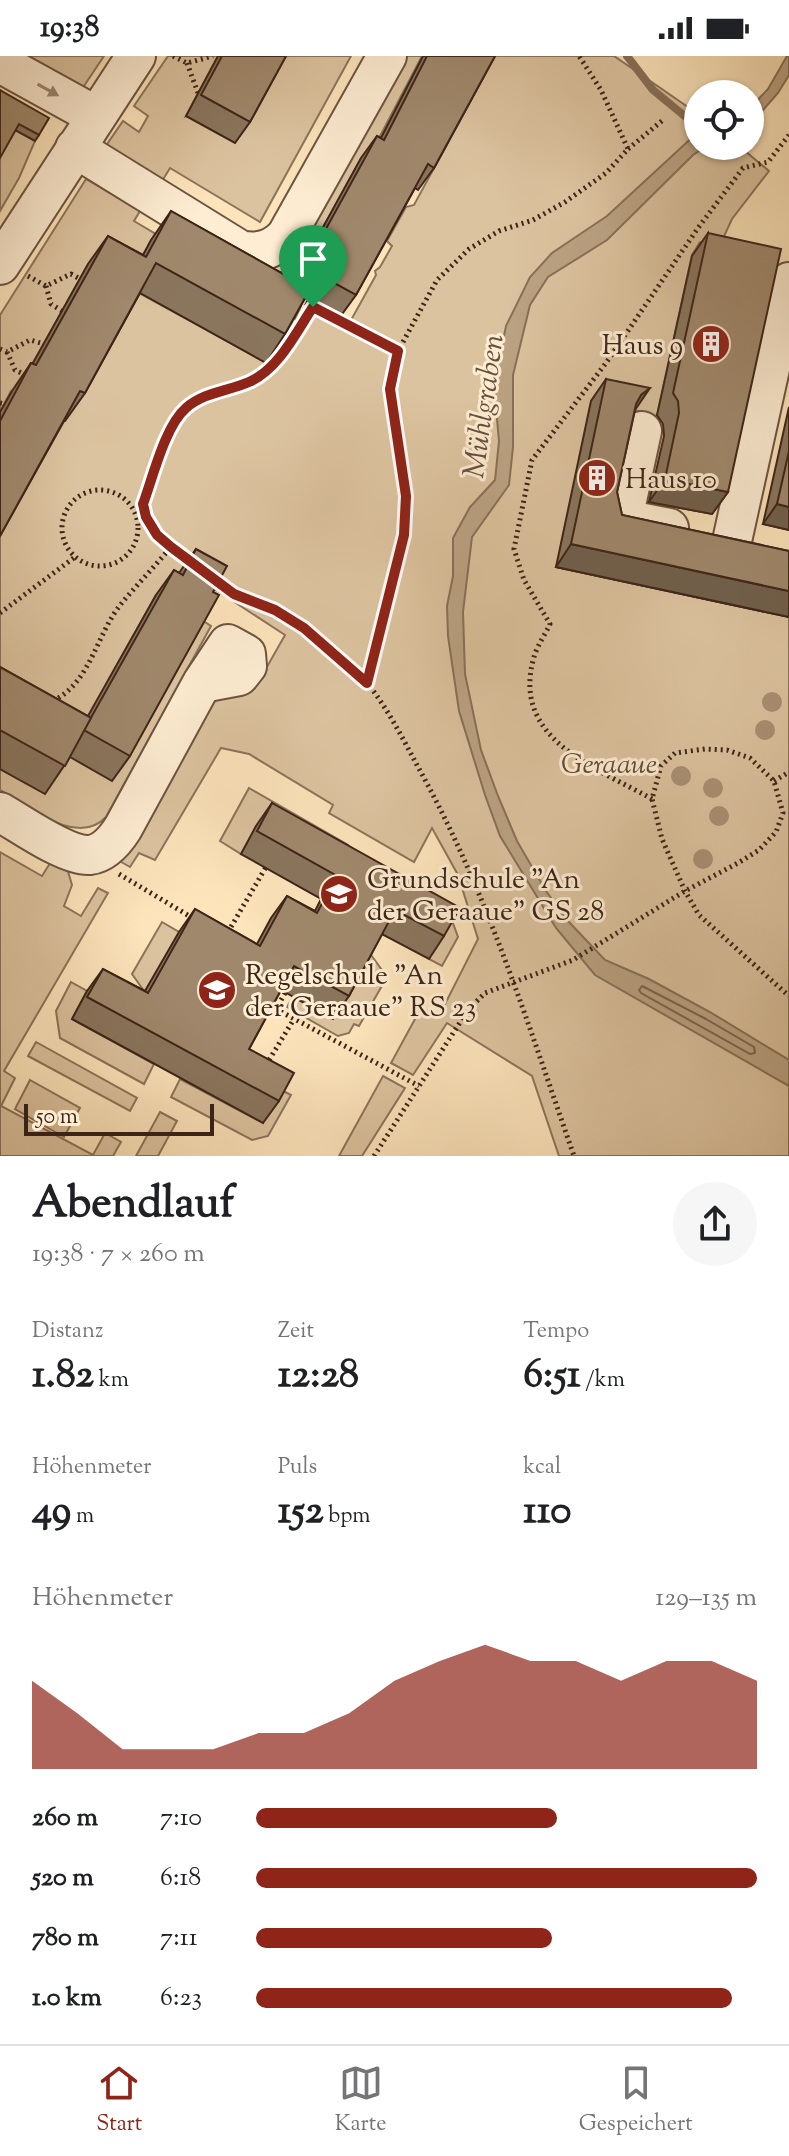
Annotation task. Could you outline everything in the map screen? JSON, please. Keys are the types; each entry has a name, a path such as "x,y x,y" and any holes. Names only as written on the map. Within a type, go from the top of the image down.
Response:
{"street":[{"path":"10,268 75,148 136,56"},
{"path":"75,148 240,250 265,250 277,245 286,236 387,56"},
{"path":"0,63 96,116"},
{"path":"642,431 623,519 746,544 789,282"},
{"path":"0,812 65,849 78,854 99,853 123,828 202,683"}],"path":[{"path":"173,56 187,63 213,56"},
{"path":"579,56 601,90 628,149"},
{"path":"187,63 198,93"},
{"path":"367,683 404,535 406,496 390,389 398,351 437,280 469,249 499,231 533,220 565,202 606,173 628,149 663,120"},
{"path":"10,268 46,286 51,304 62,311"},
{"path":"46,286 71,274 80,279"},
{"path":"290,294 398,351"},
{"path":"196,566 157,535 145,513 143,504 159,458 185,408 270,370 313,307"},
{"path":"7,352 30,340 44,344"},
{"path":"0,349 7,352 15,370 26,375"},
{"path":"105,491 117,494 127,502 135,517 136,537 132,549 112,564 87,564 75,557 63,537 65,513 81,495 105,491"},
{"path":"135,517 145,513"},
{"path":"45,705 65,695 83,674 120,605 171,547"},
{"path":"0,613 75,557"},
{"path":"208,575 234,594 275,610 304,628 367,683 397,729 459,844 513,982 574,1156"},
{"path":"374,1156 468,1010 485,993 573,960 685,891 759,850 776,832 783,813 774,781 750,758 727,750 675,753 661,766 652,799 662,839 685,891 699,915 789,996"},
{"path":"774,781 789,772"},
{"path":"225,937 266,867"},
{"path":"110,869 202,923"},
{"path":"285,993 276,1009 419,1086"},
{"path":"263,1070 294,1019"}],"green space":[{"path":"15,56 104,56 80,92"},
{"path":"168,56 218,56 186,116 282,56 351,56 260,222 170,168 159,186 103,150 123,121 139,132 148,116 134,106"},
{"path":"401,56 422,56 367,161 361,159 289,289 280,275"},
{"name":"Geraaue","path":"495,56 614,56 684,104 684,160 756,160 769,171 732,219 720,245 700,242 692,255 657,416 633,410 556,567 789,617 789,1156 559,1156 532,1076 447,1023 413,1075 391,1063 421,1008 439,1016 478,939 458,875 432,828 414,862 329,813 333,805 249,754 221,748 155,860 139,853 130,867 116,859 205,706 245,684 255,688 285,635 216,590 156,595 72,746 0,706 0,529 61,419 64,421 136,291 88,265 16,393 11,391 0,412 0,315 86,179 140,211 134,221 156,234 301,306 295,319 298,320 305,310 345,331 376,275 375,271 392,246 387,241 406,207 414,205"},
{"path":"10,127 35,141 0,211 0,156"},
{"path":"202,620 211,626 106,817 94,825 81,828 67,826 39,814 0,790 0,769 66,755"},
{"path":"249,788 348,845 335,869 257,826 241,854 220,841"},
{"path":"0,852 42,876 52,860 67,868 72,885 64,906 81,916 98,888 108,893 4,1071 15,1078 1,1106 93,1155 105,1133 121,1142 113,1156 0,1156"},
{"path":"446,904 458,937 442,966 429,959"},
{"path":"162,922 179,932 154,1005 132,974"},
{"path":"361,941 387,977 359,1026 354,1024 349,1033 338,1036 287,1007 293,997 333,1018"},
{"path":"71,982 87,991 72,1019 154,1064 144,1084 60,1038 56,1011"},
{"path":"36,1042 137,1098 130,1111 28,1056"},
{"path":"383,1076 405,1088 362,1156 339,1156"},
{"path":"180,1079 263,1123 268,1083 291,1095 268,1136 252,1140 171,1097"},
{"path":"30,1080 80,1108 64,1137 15,1109"},
{"path":"160,1112 177,1121 158,1156 136,1156"}],"water":[{"path":"789,56 789,75 764,109 764,93"},
{"path":"684,145 684,160 688,160 607,240 548,277 530,305 513,375 513,447 509,485 472,537 463,612 465,674 481,750 498,796 517,841 546,891 568,921 605,960 649,979 710,1012 789,1060 789,1086 595,975 556,928 500,836 459,711 448,636 447,606 453,576 453,538 470,507 495,480 499,441 495,397 506,326 530,277 552,253 607,216"}],"building":[{"path":"222,56 286,56 250,122 201,95"},
{"path":"427,56 495,56 434,168 428,164 356,295 305,267 377,136 384,140"},
{"path":"0,90 49,118 39,135 19,124 0,158"},
{"path":"171,211 310,289 285,334 156,263 85,393 80,391 0,536 0,421 31,363 36,365 108,236 146,257"},
{"name":"Haus 9","path":"708,233 781,249 728,492 665,479 679,413 678,401 673,393"},
{"path":"606,379 650,388 636,404 617,492 622,515 789,551 789,591 571,544"},
{"path":"789,451 789,507 777,504"},
{"path":"196,549 227,566 213,592 219,595 130,756 84,730 174,570 183,575"},
{"path":"0,667 91,718 65,766 0,730"},
{"path":"272,803 460,908 444,936 395,910 349,996 294,966 249,1049 294,1073 279,1101 87,997 103,969 148,993 195,909 260,946 287,896 317,913 337,876 257,831"}],"waterway":[{"path":"627,56 653,90 684,115"}],"place":[{"name":"Haus 9","path":"711,344"},
{"name":"Haus 10","path":"597,478"},
{"name":"Grundschule \"An der Geraaue\" GS 28","path":"339,894"},
{"name":"Regelschule \"An der Geraaue\" RS 23","path":"217,990"}],"route":[{"path":"313,307 398,351 390,389 406,496 404,535 367,683 304,628 275,610 234,594 171,547 157,535 146,517 143,504 159,458 185,408 270,370 313,307"}],"water label":[{"name":"Mühlgraben","path":"483,406"}]}
